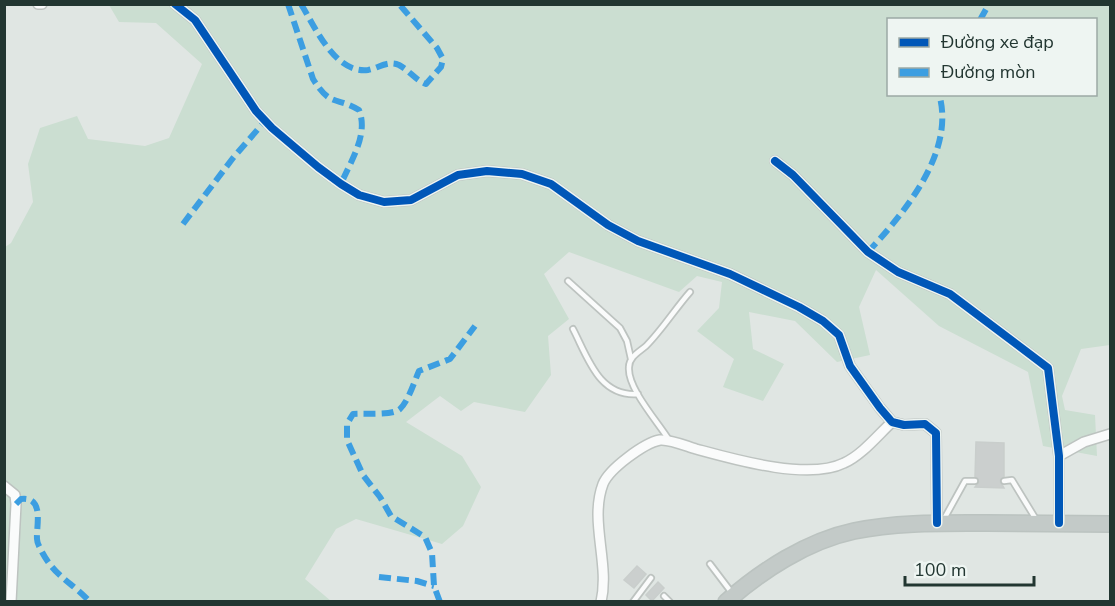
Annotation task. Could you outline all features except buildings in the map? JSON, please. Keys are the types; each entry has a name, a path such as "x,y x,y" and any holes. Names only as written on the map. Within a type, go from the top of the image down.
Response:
{"highway":[{"path":"730,598 776,564 814,544 852,531 939,522 1110,524"}],"street":[{"path":"175,4 195,20 256,111 272,128 318,167 359,195 384,202 411,200 458,174 488,171 522,174 551,184 608,225 638,241 740,278 823,321 839,335 850,366 892,422 925,424 936,433 939,522"},
{"path":"775,160 793,175 868,252 898,272 950,294 1048,368 1059,456 1059,524"},
{"path":"601,602 604,584 597,510 603,484 612,470 637,452 660,440 734,459 798,471 844,464 892,422"},
{"path":"1059,456 1084,442 1110,434"},
{"path":"4,486 15,495 17,509 11,602"}],"lane":[{"path":"568,281 620,328 627,341 631,359 628,371 638,394 670,442"},
{"path":"631,359 652,339 690,292"},
{"path":"573,329 605,384 622,394 638,394"},
{"path":"1004,480 1012,480 1039,523"},
{"path":"939,522 964,481 975,481"},
{"path":"710,564 730,598"},
{"path":"633,602 651,578"},
{"path":"664,596 670,602"}],"green space":[{"path":"109,5 1110,5 1110,345 1081,349 1062,396 1065,410 1095,415 1097,456 1043,446 1028,372 939,326 876,270 859,307 870,355 837,362 795,321 749,312 753,349 784,364 763,401 723,387 734,359 697,331 719,308 722,282 697,276 679,292 569,252 544,274 569,319 548,336 551,375 525,412 474,402 461,411 440,396 406,422 462,456 481,487 463,526 442,544 356,519 336,529 305,579 331,601 5,602 5,247 11,243 33,202 28,164 40,128 77,116 88,139 145,146 169,138 202,64 156,23 119,22"}],"marked path":[{"path":"288,4 313,79 319,88 329,98 359,110 362,129 360,139 341,184"},
{"path":"301,4 327,47 346,65 368,70 395,64 403,67 426,84 441,67 443,59 437,48 399,4"},
{"path":"981,18 989,4"},
{"path":"868,252 911,200 933,159 940,138 942,116 939,96"},
{"path":"183,224 233,158 265,121"},
{"path":"440,602 434,586 432,553 425,537 391,516 363,475 347,440 347,424 353,414 384,413 400,409 409,396 419,371 450,359 475,326"},
{"path":"16,504 21,499 29,499 33,502 38,513 37,541 47,561 90,602"},
{"path":"379,577 417,581 434,586"}],"cycle path":[{"path":"175,4 195,20 256,111 272,128 318,167 359,195 384,202 411,200 458,175 487,171 522,174 551,184 608,225 638,241 730,274 823,321 839,335 850,366 892,422 904,425 925,424 936,433 937,523"},
{"path":"775,161 793,175 868,252 898,272 950,294 1048,368 1059,456 1059,523"}]}
